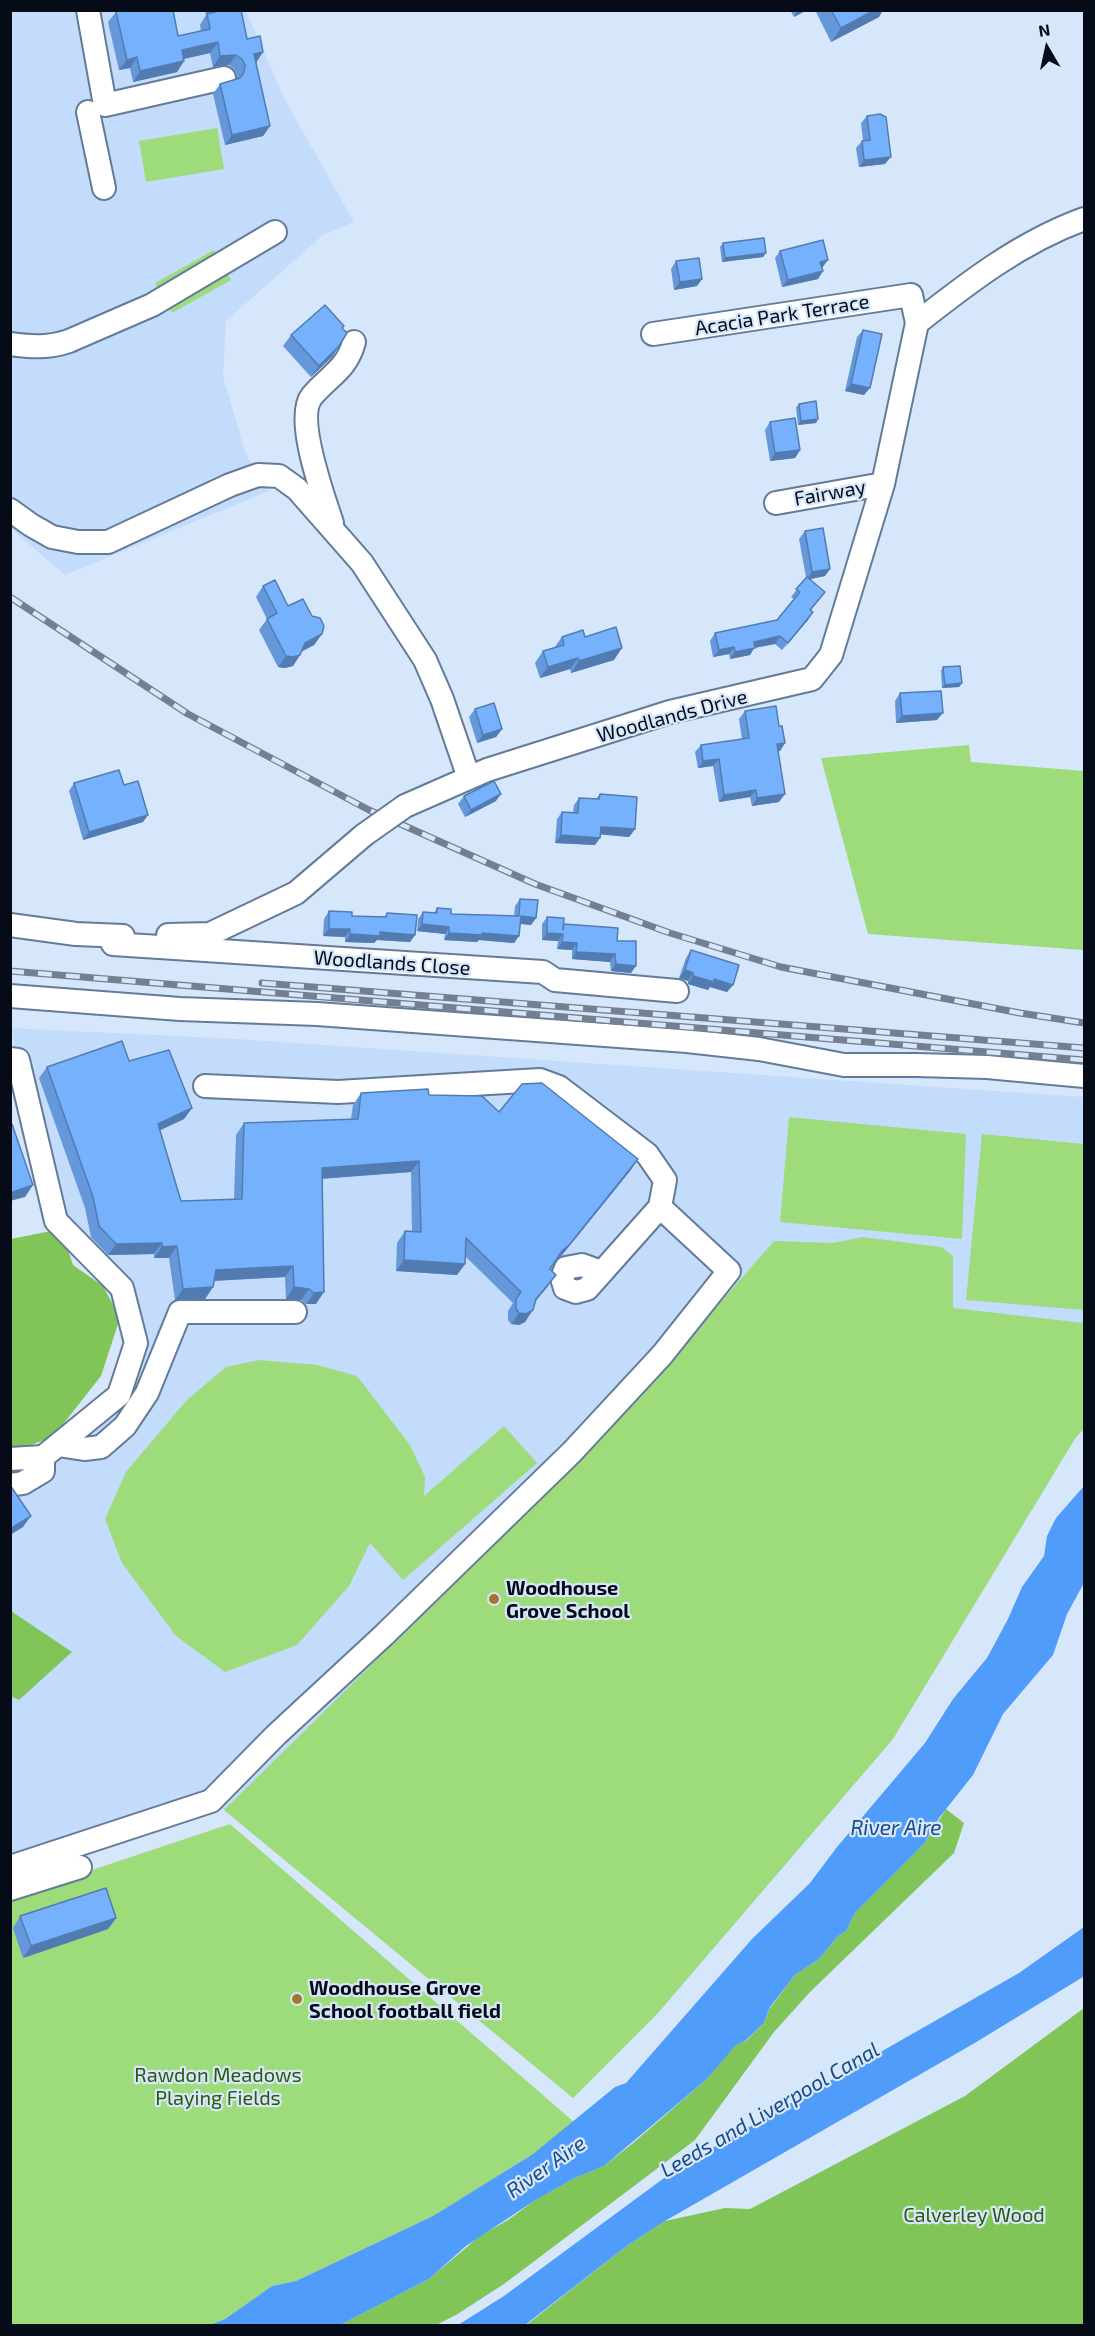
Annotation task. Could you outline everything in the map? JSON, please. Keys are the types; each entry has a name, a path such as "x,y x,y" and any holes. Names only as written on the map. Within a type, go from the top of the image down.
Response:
{"street":[{"path":"88,10 105,105 224,78"},
{"path":"88,112 104,188"},
{"path":"917,323 987,269 1064,226 1084,219"},
{"path":"10,344 38,347 69,341 152,305 275,232"},
{"name":"Acacia Park Terrace","path":"653,334 911,296 917,323"},
{"name":"Woodlands Drive","path":"10,925 109,937 210,934 296,894 363,835 405,806 487,770 670,712 812,679 831,655 883,484 917,323"},
{"path":"335,533 310,450 307,414 310,399 342,368 351,354 354,342"},
{"path":"10,510 52,537 78,542 108,542 230,485 258,475 279,476 297,489 362,563 425,660 442,699 469,778"},
{"name":"Fairway","path":"776,503 883,484"},
{"name":"Woodlands Close","path":"109,937 113,944 543,972 555,980 677,991"},
{"path":"10,996 180,1009 329,1015 687,1041 759,1049 844,1065 987,1067 1084,1076"},
{"path":"10,1059 18,1060 56,1221 122,1288 136,1343 119,1395 51,1451 43,1471 23,1483 10,1485"},
{"path":"205,1086 338,1092 540,1080 559,1087 647,1154 665,1180 660,1207 601,1272"},
{"path":"10,1868 211,1801 276,1735 384,1635 572,1452 662,1356 729,1271 660,1207"},
{"path":"10,1460 51,1451 101,1447 125,1426 147,1393 180,1312 295,1312"},
{"path":"10,1889 80,1867"}],"shaded area":[{"path":"11,11 246,11 285,100 354,222 323,235 226,321 223,377 246,454 269,491 65,575 11,529"},
{"name":"Woodhouse Grove School","path":"11,1028 237,1039 1084,1097 1084,1429 1076,1437 893,1739 658,2013 573,2098 204,1794 11,1853 11,1459 43,1457 119,1395 136,1343 122,1288 56,1221"}],"green space":[{"path":"217,128 224,169 146,182 139,141"},
{"path":"214,250 231,280 172,313 155,283"},
{"path":"969,745 971,762 1084,771 1084,950 868,934 821,758"},
{"path":"789,1117 966,1134 962,1239 780,1222"},
{"path":"982,1134 1084,1144 1084,1310 966,1300"},
{"path":"61,1229 73,1265 103,1286 120,1318 101,1376 53,1437 11,1452 11,1239"},
{"path":"863,1237 941,1247 953,1256 953,1308 1084,1323 1084,1429 1076,1437 893,1739 658,2013 573,2098 224,1810 605,1435 774,1241 833,1243"},
{"path":"259,1360 317,1365 357,1376 410,1445 425,1477 424,1496 504,1426 537,1463 403,1580 370,1543 349,1586 297,1645 225,1672 176,1636 122,1563 105,1519 126,1472 186,1401 226,1367"},
{"path":"11,1611 72,1652 19,1700 11,1696"},
{"path":"946,1809 964,1823 954,1853 810,1992 774,2032 695,2140 504,2284 456,2315 436,2325 336,2326 429,2279 480,2236 508,2220 534,2201 575,2178 604,2166 632,2144 707,2079 736,2044 746,2041 764,2023 770,2008 795,1975 819,1959 838,1936 846,1931 855,1913 924,1844"},
{"name":"Rawdon Meadows Playing Fields","path":"230,1824 574,2122 533,2154 433,2216 296,2281 272,2286 225,2319 210,2325 11,2325 11,1897"},
{"name":"Calverley Wood","path":"1084,2008 1084,2325 525,2326 628,2245 665,2221 725,2208 750,2209 965,2096"}],"water":[{"name":"River Aire","path":"1084,1486 1084,1583 1067,1614 1053,1655 1003,1714 973,1775 939,1818 924,1844 855,1913 846,1931 838,1936 819,1959 795,1975 770,2007 764,2023 745,2041 736,2045 707,2079 604,2166 575,2178 534,2201 466,2246 429,2279 342,2324 210,2325 225,2319 272,2286 296,2281 433,2216 533,2154 615,2087 626,2083 752,1939 810,1883 837,1847 925,1743 953,1699 987,1658 1022,1587 1044,1556 1047,1536 1056,1518"},
{"path":"1084,1927 1083,1977 973,2044 665,2221 628,2245 525,2325 458,2325 504,2296 679,2167 1019,1973"}],"building":[{"path":"121,10 173,10 178,36 210,29 207,14 215,10 241,10 247,39 260,36 263,52 254,54 270,126 232,135 220,84 240,78 245,65 236,55 220,56 218,42 182,50 184,61 140,71 137,57 127,60 116,12"},
{"path":"831,10 875,10 841,28"},
{"path":"880,114 886,117 891,157 864,160 862,141 870,140 867,116"},
{"path":"764,238 766,253 725,258 723,243"},
{"path":"823,240 828,260 820,262 823,271 788,280 780,251"},
{"path":"699,258 702,279 680,282 676,261"},
{"path":"325,305 344,326 342,328 347,333 339,346 319,366 291,335"},
{"path":"863,330 882,334 870,388 851,384"},
{"path":"816,401 818,419 801,421 799,404"},
{"path":"795,418 800,450 775,453 770,422"},
{"path":"823,528 830,569 812,572 805,531"},
{"path":"807,577 825,592 810,610 813,612 788,643 780,636 754,642 755,648 735,652 734,647 719,650 715,633 777,620 800,592 796,589"},
{"path":"275,580 288,606 303,599 312,616 320,618 324,626 322,634 305,643 300,655 293,657 286,656 267,619 277,613 263,586"},
{"path":"616,627 622,648 579,661 578,658 548,667 543,651 564,645 562,637 583,630 585,637"},
{"path":"960,666 962,683 945,685 943,667"},
{"path":"941,691 943,713 902,716 900,693"},
{"path":"494,703 502,729 483,735 475,709"},
{"path":"776,706 779,726 782,726 785,743 777,744 785,794 757,798 756,790 724,795 719,759 703,761 701,745 749,738 745,711"},
{"path":"119,770 124,785 138,781 148,815 89,832 74,783"},
{"path":"494,781 501,794 471,810 464,796"},
{"path":"600,794 637,797 635,829 601,827 600,838 561,835 562,812 578,813 579,798 599,799"},
{"path":"520,899 538,900 536,918 521,916 519,936 449,933 449,927 422,924 423,912 437,913 437,908 451,909 451,914 519,916"},
{"path":"329,911 352,912 352,916 386,917 387,913 417,915 415,935 380,932 380,936 350,934 350,929 329,929"},
{"path":"547,917 564,918 563,930 564,924 618,928 617,941 636,941 636,966 616,964 615,954 576,952 577,943 562,942 563,934 547,933"},
{"path":"691,950 739,965 733,985 693,976 693,973 685,970"},
{"path":"122,1041 129,1061 169,1050 192,1108 158,1124 181,1201 242,1199 244,1123 358,1119 361,1093 428,1089 429,1095 482,1096 499,1112 522,1084 542,1083 638,1159 562,1251 550,1269 556,1275 536,1299 533,1310 526,1314 519,1313 516,1309 516,1299 521,1292 466,1238 465,1264 404,1260 405,1231 421,1232 419,1161 322,1168 324,1292 314,1293 309,1289 294,1287 293,1266 216,1270 213,1287 183,1289 177,1246 162,1247 162,1243 116,1244 99,1226 93,1197 47,1067"},
{"path":"10,1124 12,1124 33,1185 10,1193"},
{"path":"10,1485 31,1516 10,1529"},
{"path":"106,1888 116,1918 31,1946 20,1916"}],"railway":[{"path":"10,597 188,714 369,810 535,884 670,933 781,967 1084,1023"},
{"path":"10,971 1084,1060"},
{"path":"262,983 1084,1048"}],"place":[{"name":"Woodhouse Grove School","path":"494,1599"},
{"name":"Woodhouse Grove School football field","path":"297,1999"}],"water label":[{"name":"Leeds and Liverpool Canal","path":"770,2110"}]}
